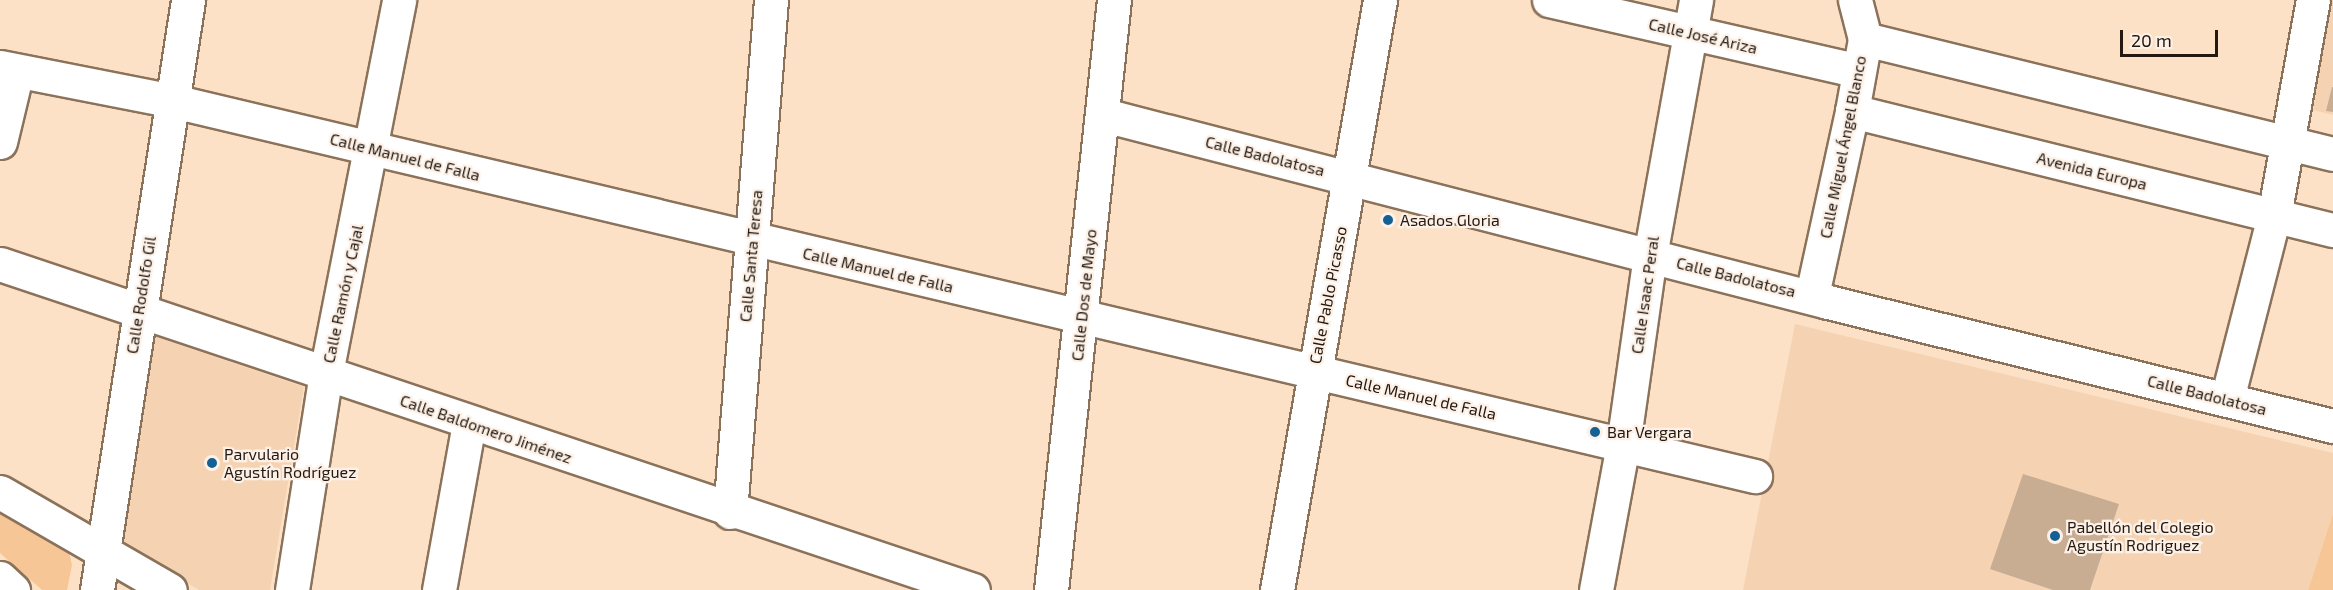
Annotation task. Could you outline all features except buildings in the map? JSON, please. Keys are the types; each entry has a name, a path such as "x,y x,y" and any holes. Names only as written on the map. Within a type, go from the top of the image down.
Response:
{"street":[{"name":"Calle Rodolfo Gil","path":"97,590 138,310 188,0"},
{"name":"Calle Ramón y Cajal","path":"292,590 326,373 373,149 399,0"},
{"name":"Calle Santa Teresa","path":"730,512 771,0"},
{"name":"Calle Dos de Mayo","path":"1051,590 1104,115 1114,0"},
{"name":"Calle Pablo Picasso","path":"1277,590 1313,372 1350,178 1380,0"},
{"name":"Calle José Ariza","path":"1549,0 1858,71"},
{"name":"Calle Isaac Peral","path":"1596,590 1623,445 1650,255 1696,0"},
{"name":"Calle Miguel Ángel Blanco","path":"1812,296 1852,111 1865,39 1855,0"},
{"path":"2227,399 2274,216 2313,0"},
{"path":"1865,39 2333,154"},
{"name":"Calle Manuel de Falla","path":"8,69 173,101 753,241 1755,476"},
{"path":"0,142 8,69"},
{"name":"Avenida Europa","path":"1852,111 2333,230"},
{"name":"Calle Badolatosa","path":"1104,115 2333,426"},
{"name":"Calle Baldomero Jiménez","path":"0,264 730,512 973,590"},
{"path":"439,590 469,424"},
{"path":"0,492 170,590"},
{"path":"0,578 13,590"}],"shaded area":[{"path":"2333,0 2333,115 2313,110"},
{"path":"1795,324 2333,453 2333,513 2308,590 1743,590"},
{"name":"Parvulario Agustín Rodríguez","path":"153,336 304,387 270,590 199,590 125,546 122,538"},
{"path":"0,511 69,552 72,565 67,590 42,590 0,553"},
{"path":"2333,513 2333,590 2308,590"}],"place":[{"name":"Asados Gloria","path":"1388,220"},
{"name":"Bar Vergara","path":"1595,432"},
{"name":"Parvulario Agustín Rodríguez","path":"212,463"},
{"name":"Pabellón del Colegio Agustín Rodriguez","path":"2055,536"}]}
